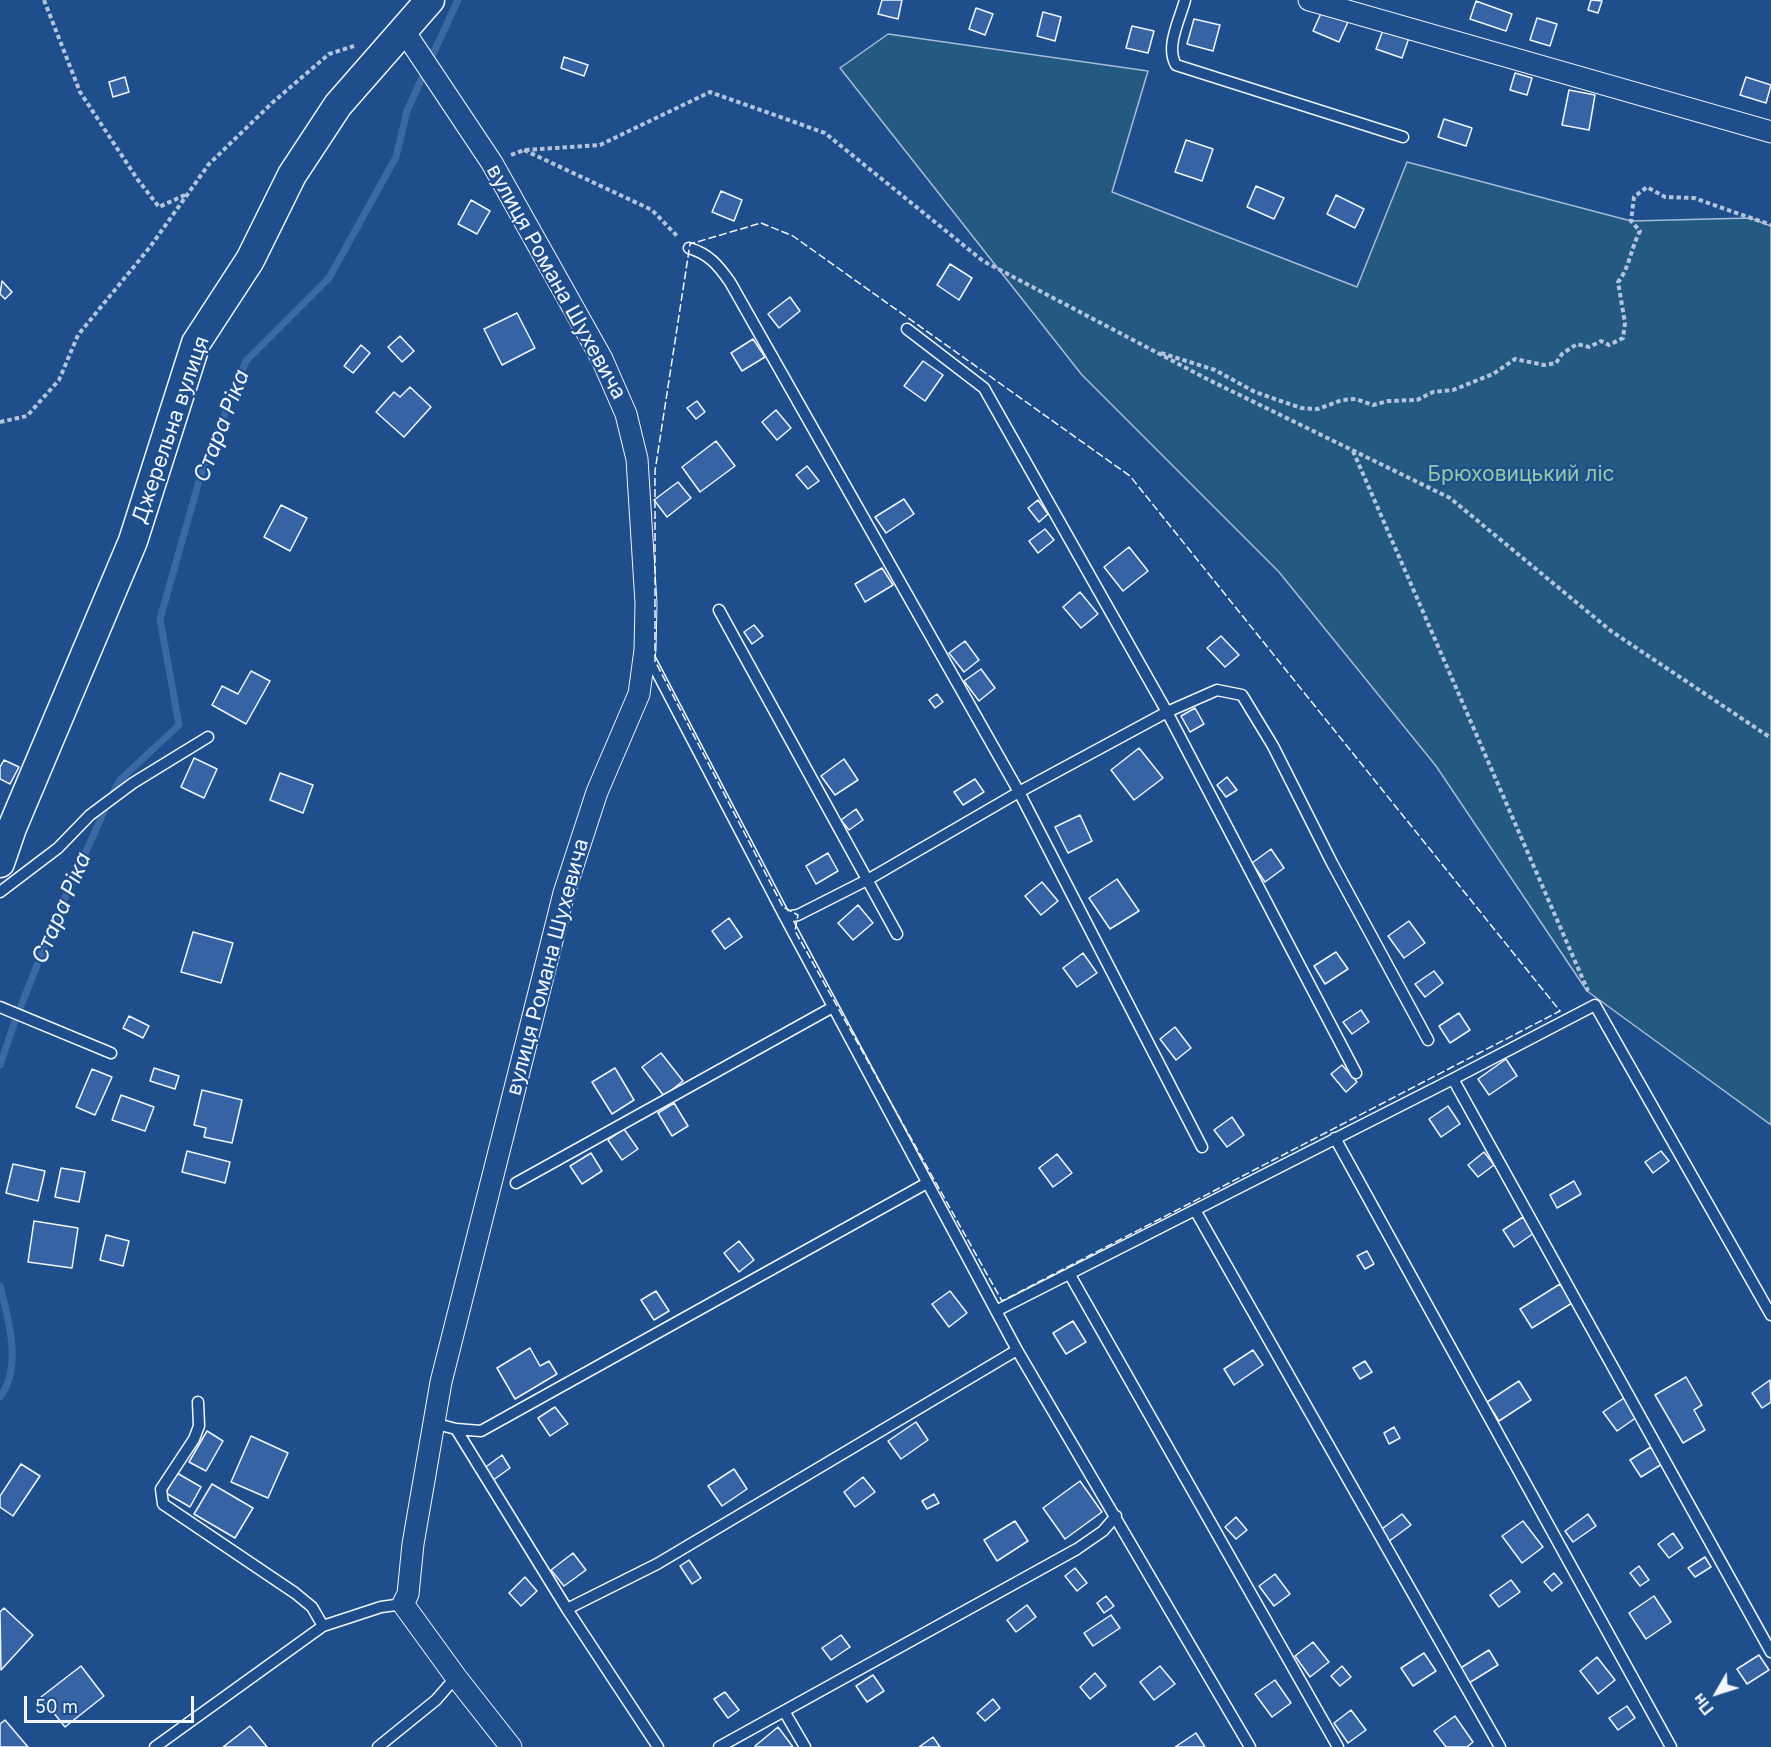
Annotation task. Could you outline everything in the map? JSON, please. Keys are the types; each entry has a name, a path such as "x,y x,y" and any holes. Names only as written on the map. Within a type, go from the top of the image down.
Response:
{"street":[{"name":"Джерельна вулиця","path":"0,863 12,828 133,541 196,343 250,260 292,175 331,115 409,40 430,0"},
{"path":"1309,0 1771,132"},
{"name":"вулиця Романа Шухевича","path":"403,1604 408,1594 413,1544 432,1423 543,969 564,893 597,792 639,694 645,650 646,603 637,459 627,414 602,359 492,163 409,40"},
{"path":"403,1604 503,1743"}],"lane":[{"path":"1185,0 1172,48 1171,57 1176,65 1402,137"},
{"path":"689,248 703,252 716,262 730,282 1018,792 1202,1147"},
{"path":"907,329 984,388 1167,712 1356,1073"},
{"path":"719,610 869,879 897,934"},
{"path":"645,650 1017,1350 1250,1747"},
{"path":"785,917 798,915 869,879 1018,792 1167,712 1217,690 1242,695 1273,746 1332,863 1428,1040"},
{"path":"0,892 58,848 90,815 132,783 208,737"},
{"path":"996,1311 1594,1005 1771,1315"},
{"path":"0,1007 111,1053"},
{"path":"516,1183 833,1007"},
{"path":"1453,1079 1771,1652"},
{"path":"1335,1138 1671,1747"},
{"path":"432,1423 456,1429 481,1431 927,1183"},
{"path":"1195,1210 1500,1747"},
{"path":"1070,1275 1338,1747"},
{"path":"567,1609 657,1564 1017,1350"},
{"path":"198,1402 199,1426 194,1439 161,1489 163,1504 295,1593 312,1607 323,1626"},
{"path":"456,1429 567,1609 658,1747"},
{"path":"719,1747 1077,1549 1103,1531 1116,1516"},
{"path":"155,1747 323,1626 381,1607 403,1604"},
{"path":"378,1747 436,1700 456,1677"},
{"path":"783,1711 805,1747"}],"path":[{"path":"44,0 80,92 138,180 159,207 188,194"},
{"path":"0,422 27,416 59,380 78,335 150,247 209,164 272,103 329,54 361,44"},
{"path":"492,163 524,150 600,145 710,92 825,134 983,261 1150,349 1450,498 1611,631 1771,738"},
{"path":"524,150 652,210 689,248"},
{"path":"1150,349 1215,370 1255,392 1301,408 1318,409 1342,400 1356,399 1373,405 1388,401 1417,400 1433,392 1453,390 1493,374 1515,359 1534,364 1556,363 1562,354 1577,344 1589,347 1601,341 1609,345 1623,338 1625,323 1618,282 1626,272 1629,253 1640,231 1631,221 1634,197 1647,187 1665,197 1694,198 1771,225"},
{"path":"1353,451 1594,1005"}],"green space":[{"name":"Брюховицький ліс","path":"888,34 1148,71 1112,192 1357,287 1407,162 1631,221 1750,218 1771,226 1771,1125 1587,991 1436,766 1279,572 1082,375 840,68"}],"building":[{"path":"882,0 902,0 898,19 878,14"},
{"path":"1591,0 1602,1 1598,13 1588,10"},
{"path":"1476,1 1512,14 1506,31 1470,19"},
{"path":"976,8 993,14 985,35 969,29"},
{"path":"1322,11 1348,22 1339,42 1313,31"},
{"path":"1043,12 1061,17 1055,41 1037,36"},
{"path":"1537,18 1557,24 1550,46 1530,40"},
{"path":"1194,19 1220,25 1213,51 1187,44"},
{"path":"1132,26 1154,31 1148,53 1126,48"},
{"path":"1383,30 1409,38 1402,58 1376,49"},
{"path":"564,57 588,65 584,76 561,68"},
{"path":"1515,73 1532,78 1527,95 1510,90"},
{"path":"125,77 129,92 113,97 109,82"},
{"path":"1746,77 1771,85 1766,103 1740,95"},
{"path":"1569,90 1595,95 1589,130 1562,125"},
{"path":"1444,119 1472,128 1466,146 1438,137"},
{"path":"1186,140 1213,149 1202,181 1175,172"},
{"path":"1256,186 1284,198 1274,219 1247,207"},
{"path":"721,191 742,200 734,221 712,212"},
{"path":"1336,195 1364,209 1355,228 1327,214"},
{"path":"471,200 490,211 477,234 458,224"},
{"path":"950,264 972,278 959,300 937,285"},
{"path":"2,281 12,292 5,299 0,294"},
{"path":"790,297 800,311 779,328 768,314"},
{"path":"517,313 535,348 502,365 484,329"},
{"path":"400,336 414,351 402,362 388,347"},
{"path":"753,339 765,357 742,371 731,353"},
{"path":"361,345 370,353 353,373 344,366"},
{"path":"923,361 943,375 925,401 904,386"},
{"path":"410,387 431,407 404,437 376,412 394,392 400,397"},
{"path":"697,401 705,412 696,419 687,408"},
{"path":"776,410 791,428 777,440 762,422"},
{"path":"716,441 735,466 700,492 682,467"},
{"path":"807,466 819,481 808,489 796,475"},
{"path":"678,482 691,498 667,517 654,500"},
{"path":"904,499 914,514 886,533 875,517"},
{"path":"1038,500 1048,514 1039,522 1028,508"},
{"path":"281,505 307,518 290,551 264,537"},
{"path":"1045,529 1054,540 1038,553 1029,541"},
{"path":"1129,547 1148,571 1123,591 1104,567"},
{"path":"882,568 893,585 865,602 855,584"},
{"path":"1080,592 1098,614 1081,628 1063,607"},
{"path":"754,625 763,636 752,644 744,632"},
{"path":"1221,636 1239,655 1225,667 1207,648"},
{"path":"965,641 979,660 964,672 949,653"},
{"path":"981,669 995,688 979,701 964,681"},
{"path":"251,671 270,681 246,724 212,705 222,686 238,694"},
{"path":"937,694 943,702 935,708 929,700"},
{"path":"1195,708 1204,724 1190,732 1181,716"},
{"path":"1139,748 1163,778 1134,800 1111,770"},
{"path":"194,758 217,769 204,798 181,787"},
{"path":"844,759 858,780 835,795 821,776"},
{"path":"4,760 19,767 10,784 0,779 0,767"},
{"path":"280,773 313,785 303,813 270,800"},
{"path":"1227,777 1237,790 1226,797 1217,785"},
{"path":"975,779 984,792 963,805 954,792"},
{"path":"856,809 863,820 849,830 841,820"},
{"path":"1080,815 1092,841 1068,853 1055,827"},
{"path":"1271,849 1284,868 1265,882 1252,863"},
{"path":"828,853 838,871 816,884 806,866"},
{"path":"1117,879 1139,911 1110,929 1089,898"},
{"path":"1042,882 1058,901 1041,915 1025,896"},
{"path":"858,905 873,923 853,940 838,923"},
{"path":"729,918 742,937 725,949 712,931"},
{"path":"1409,921 1425,943 1404,958 1388,936"},
{"path":"193,932 233,943 221,983 181,972"},
{"path":"1336,952 1348,969 1325,984 1314,966"},
{"path":"1083,953 1097,973 1077,987 1063,968"},
{"path":"1434,971 1443,983 1425,997 1415,984"},
{"path":"1361,1010 1369,1022 1352,1034 1343,1022"},
{"path":"1459,1013 1470,1030 1450,1043 1439,1026"},
{"path":"129,1016 149,1026 143,1038 123,1028"},
{"path":"1175,1027 1191,1048 1176,1060 1160,1039"},
{"path":"661,1053 683,1081 664,1096 642,1067"},
{"path":"1506,1059 1517,1076 1489,1095 1478,1079"},
{"path":"1342,1065 1357,1082 1346,1092 1331,1074"},
{"path":"154,1068 179,1076 175,1089 150,1081"},
{"path":"615,1068 634,1100 612,1114 592,1082"},
{"path":"92,1069 112,1077 95,1115 76,1107"},
{"path":"202,1090 242,1100 232,1143 204,1137 206,1128 194,1125"},
{"path":"121,1095 154,1107 145,1131 112,1120"},
{"path":"674,1103 688,1126 672,1136 658,1113"},
{"path":"1448,1106 1460,1124 1441,1137 1429,1119"},
{"path":"1232,1117 1244,1135 1227,1147 1214,1130"},
{"path":"624,1129 638,1149 622,1160 608,1140"},
{"path":"187,1151 230,1162 225,1183 182,1172"},
{"path":"1661,1151 1669,1161 1653,1173 1645,1162"},
{"path":"1484,1152 1494,1165 1478,1177 1468,1165"},
{"path":"591,1153 602,1171 582,1184 570,1166"},
{"path":"1057,1154 1072,1173 1053,1187 1039,1168"},
{"path":"13,1164 45,1171 38,1201 6,1193"},
{"path":"61,1168 85,1172 79,1202 55,1197"},
{"path":"1574,1181 1581,1194 1557,1208 1550,1195"},
{"path":"1523,1217 1534,1233 1514,1247 1503,1230"},
{"path":"34,1221 78,1228 72,1268 28,1262"},
{"path":"106,1235 129,1241 123,1266 100,1260"},
{"path":"739,1241 754,1260 739,1272 724,1253"},
{"path":"1367,1251 1374,1264 1365,1269 1357,1256"},
{"path":"1560,1284 1572,1303 1532,1328 1520,1309"},
{"path":"656,1291 669,1311 654,1320 641,1300"},
{"path":"950,1291 967,1313 949,1327 932,1304"},
{"path":"1073,1321 1086,1342 1066,1354 1053,1333"},
{"path":"530,1348 540,1366 549,1361 557,1374 515,1399 497,1368"},
{"path":"1253,1350 1263,1365 1234,1385 1224,1369"},
{"path":"1365,1361 1372,1372 1360,1379 1353,1368"},
{"path":"1686,1377 1702,1405 1694,1410 1705,1430 1683,1443 1655,1395"},
{"path":"1770,1380 1771,1402 1762,1408 1752,1393"},
{"path":"1519,1381 1531,1400 1499,1421 1487,1402"},
{"path":"1624,1398 1637,1417 1617,1431 1603,1412"},
{"path":"555,1407 568,1424 550,1436 538,1418"},
{"path":"916,1422 928,1440 901,1459 888,1441"},
{"path":"1394,1427 1400,1438 1389,1444 1384,1433"},
{"path":"207,1431 223,1441 206,1471 189,1462"},
{"path":"251,1436 288,1453 268,1498 231,1482"},
{"path":"1651,1447 1662,1464 1641,1477 1630,1460"},
{"path":"502,1455 510,1468 492,1481 483,1469"},
{"path":"21,1464 40,1476 13,1516 0,1507 0,1496"},
{"path":"734,1469 747,1489 722,1506 708,1486"},
{"path":"177,1473 201,1487 190,1507 166,1493"},
{"path":"863,1477 875,1492 855,1507 844,1492"},
{"path":"1080,1481 1102,1512 1065,1539 1043,1508"},
{"path":"212,1484 253,1508 235,1538 194,1514"},
{"path":"934,1494 939,1503 927,1509 922,1501"},
{"path":"1402,1514 1411,1525 1388,1542 1379,1531"},
{"path":"1588,1514 1596,1526 1573,1542 1565,1531"},
{"path":"1236,1517 1247,1530 1236,1539 1225,1527"},
{"path":"1015,1521 1028,1541 997,1561 984,1540"},
{"path":"1523,1521 1543,1547 1522,1563 1502,1536"},
{"path":"1673,1533 1683,1548 1669,1558 1658,1544"},
{"path":"573,1553 586,1570 564,1586 551,1570"},
{"path":"1705,1557 1711,1567 1695,1577 1688,1568"},
{"path":"689,1560 701,1578 692,1584 680,1566"},
{"path":"1639,1566 1649,1580 1640,1586 1630,1573"},
{"path":"1075,1568 1087,1583 1077,1591 1065,1576"},
{"path":"1554,1573 1562,1583 1552,1591 1544,1582"},
{"path":"1275,1574 1290,1594 1274,1606 1259,1586"},
{"path":"525,1577 537,1591 521,1606 509,1593"},
{"path":"1511,1580 1520,1592 1499,1607 1490,1595"},
{"path":"1106,1596 1114,1606 1104,1613 1097,1603"},
{"path":"1654,1596 1671,1622 1646,1639 1629,1613"},
{"path":"1027,1605 1036,1617 1016,1632 1007,1620"},
{"path":"4,1608 33,1635 1,1670 0,1612"},
{"path":"1111,1615 1120,1628 1093,1646 1084,1633"},
{"path":"841,1635 850,1647 831,1660 822,1648"},
{"path":"1313,1642 1329,1662 1310,1677 1295,1656"},
{"path":"1489,1650 1498,1665 1469,1683 1459,1669"},
{"path":"1424,1653 1436,1671 1413,1686 1401,1668"},
{"path":"1759,1655 1769,1670 1747,1684 1737,1669"},
{"path":"1597,1657 1615,1680 1598,1694 1580,1671"},
{"path":"81,1666 104,1696 65,1727 41,1697"},
{"path":"1160,1666 1175,1684 1154,1700 1140,1682"},
{"path":"1342,1666 1351,1677 1340,1686 1331,1676"},
{"path":"1095,1673 1106,1686 1090,1699 1080,1687"},
{"path":"873,1675 884,1691 867,1702 856,1686"},
{"path":"1275,1680 1291,1703 1272,1717 1255,1694"},
{"path":"725,1692 739,1710 728,1718 714,1699"},
{"path":"993,1699 1000,1708 985,1721 977,1713"},
{"path":"1627,1706 1635,1718 1618,1730 1609,1718"},
{"path":"1351,1710 1366,1730 1348,1743 1334,1723"},
{"path":"1455,1716 1473,1742 1467,1747 1446,1747 1434,1731"},
{"path":"5,1720 28,1747 0,1747 0,1724"},
{"path":"250,1726 267,1747 223,1747"},
{"path":"778,1727 793,1747 755,1746"},
{"path":"1196,1733 1205,1747 1175,1747"},
{"path":"933,1737 940,1747 919,1747"}],"waterway":[{"name":"Стара Ріка","path":"431,58 458,0"},
{"name":"Стара Ріка","path":"113,793 120,780 179,725 160,619 201,474 246,361 329,278 396,157 407,111 421,80"},
{"name":"Стара Ріка","path":"19,1011 54,922 107,805"},
{"name":"Стара Ріка","path":"0,1065 16,1018"},
{"name":"Стара Ріка","path":"0,1286 12,1342 11,1372 0,1397"}],"fence":[{"path":"761,223 793,236 1130,476 1560,1011 1002,1301 795,931 798,915 783,907 655,661 655,471 690,244 761,223"}]}
